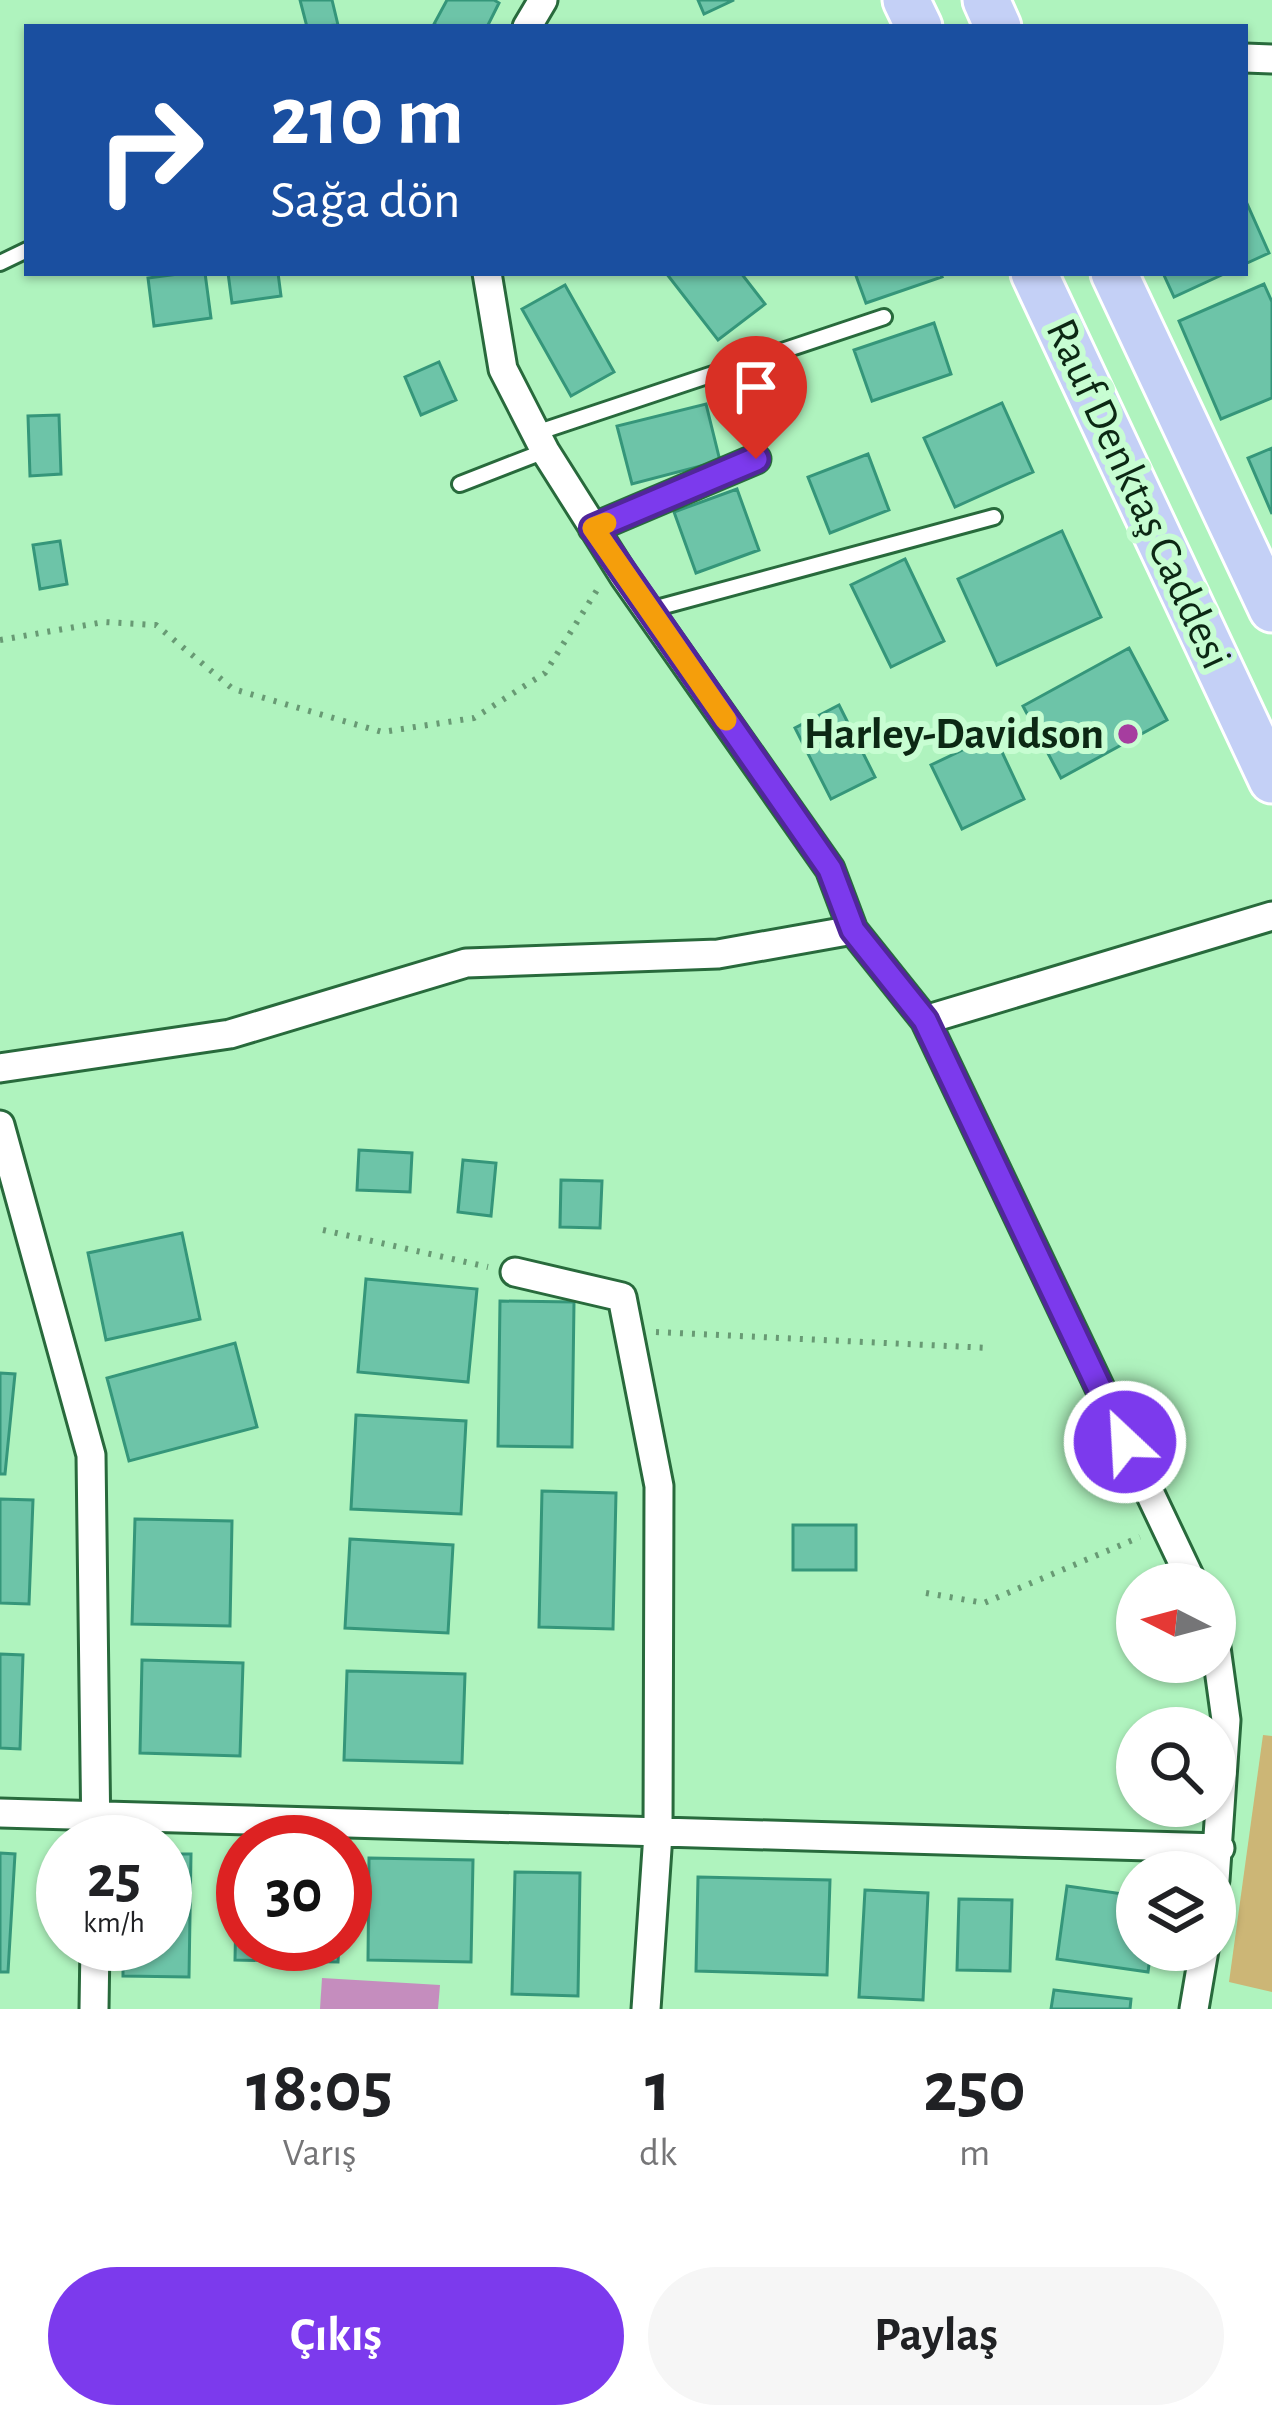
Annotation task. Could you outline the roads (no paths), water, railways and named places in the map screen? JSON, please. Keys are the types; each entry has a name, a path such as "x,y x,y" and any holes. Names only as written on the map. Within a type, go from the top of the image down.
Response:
{"main road":[{"name":"Rauf Denktaş Caddesi","path":"1035,276 1272,779"},
{"name":"Rauf Denktaş Caddesi","path":"1115,276 1272,609"}],"street":[{"path":"488,276 503,369 540,442 614,561 830,869 853,930 925,1020 1183,1563"},
{"path":"593,528 756,459"},
{"path":"925,1020 1272,916"},
{"path":"0,1068 230,1034 466,963 718,954 853,930"},
{"path":"0,1126 91,1455 96,1815"},
{"path":"515,1272 622,1298 659,1486 658,1834 646,2009"},
{"path":"1220,1851 1226,1720 1221,1683"},
{"path":"0,1814 36,1820"},
{"path":"192,1831 658,1834 1220,1848"},
{"path":"94,2009 95,1971"},
{"path":"1194,2009 1200,1971"}],"lane":[{"path":"460,484 540,442 884,317"},
{"path":"650,610 994,517"}],"place":[{"name":"Harley-Davidson","path":"1128,734"}]}
